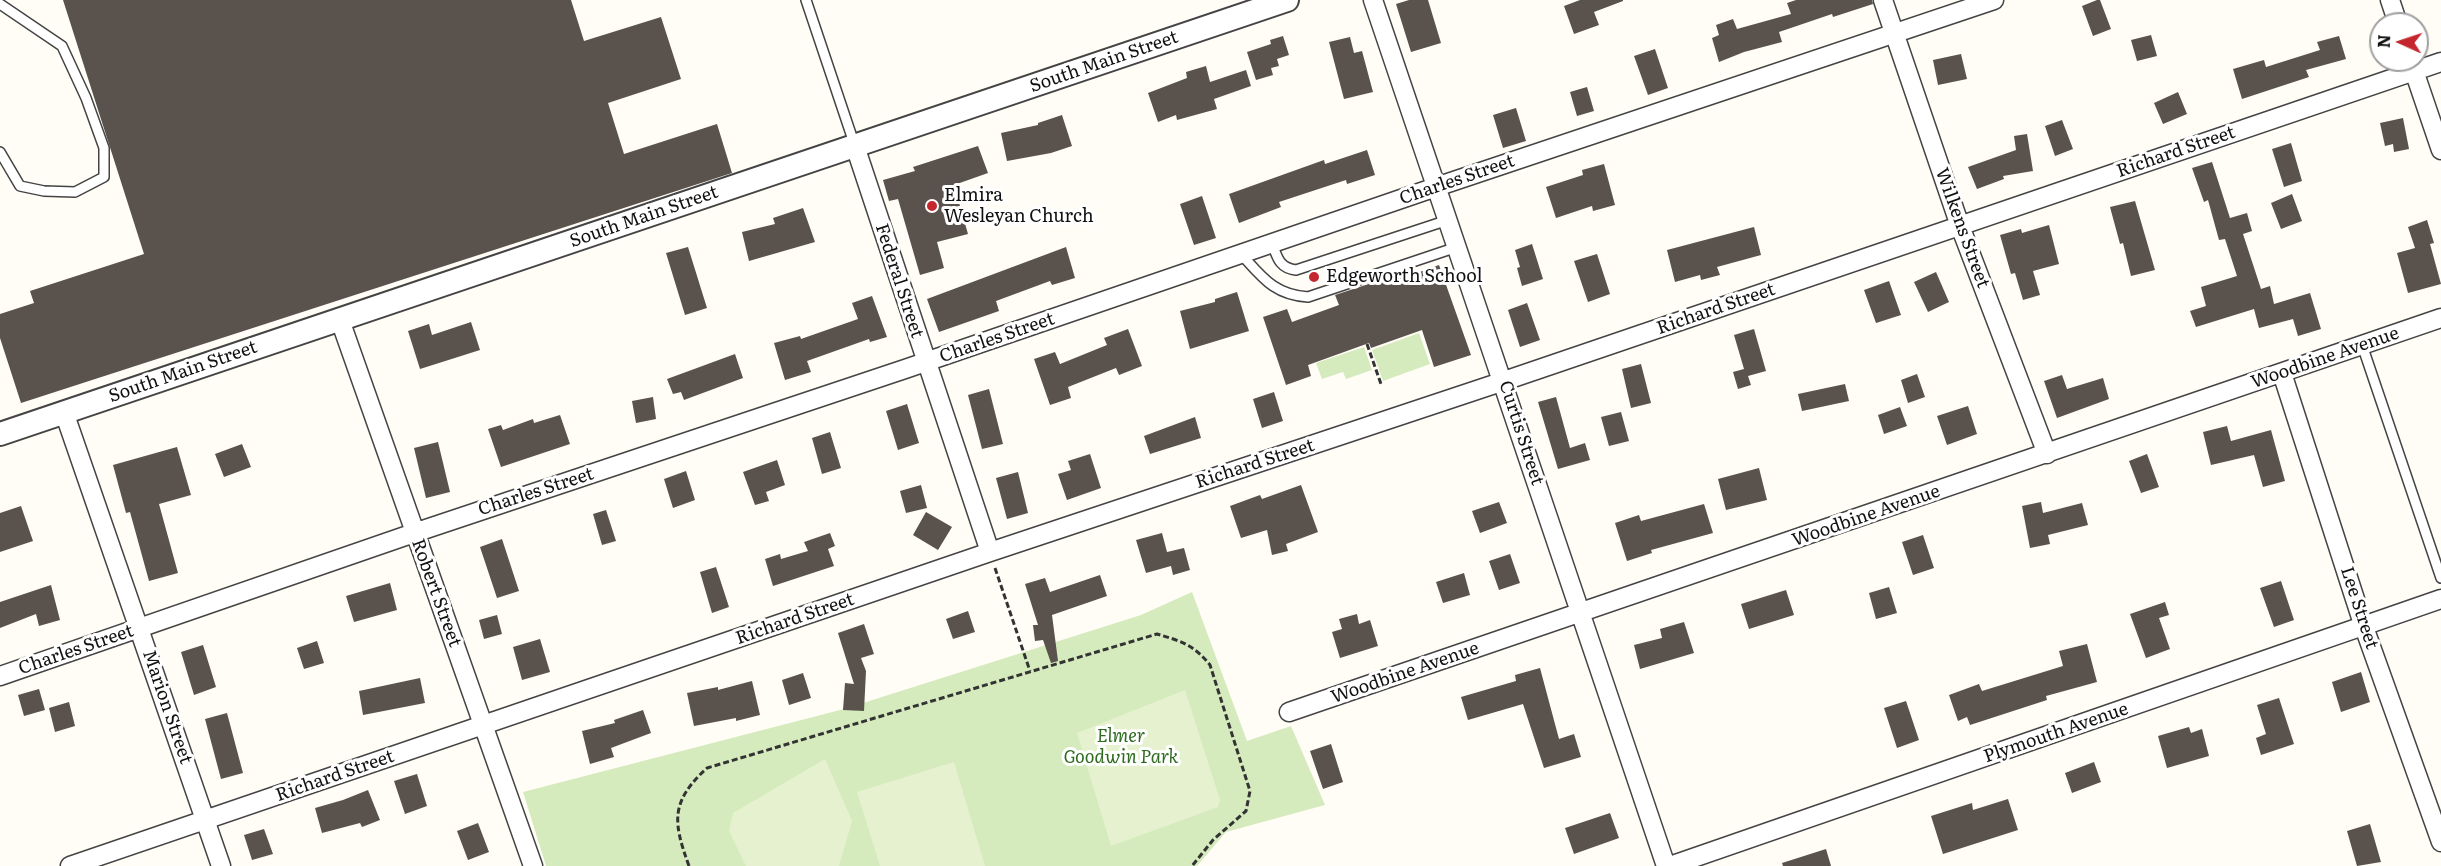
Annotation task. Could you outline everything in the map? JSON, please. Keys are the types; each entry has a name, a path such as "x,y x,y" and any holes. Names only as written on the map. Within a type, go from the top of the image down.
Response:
{"street":[{"name":"South Main Street","path":"0,434 1287,0"},
{"name":"Curtis Street","path":"1373,0 1668,866"},
{"name":"Wilkens Street","path":"1883,0 1960,226 2047,454"},
{"name":"Charles Street","path":"0,676 414,533 1994,0"},
{"name":"Richard Street","path":"70,866 990,552 1960,226 2393,72"},
{"path":"2415,72 2441,150"},
{"name":"Federal Street","path":"855,146 990,552"},
{"name":"Woodbine Avenue","path":"1289,712 2441,318"},
{"name":"Robert Street","path":"340,320 533,866"},
{"name":"Lee Street","path":"2282,373 2364,627 2441,842"},
{"name":"Marion Street","path":"64,412 221,866"},
{"name":"Plymouth Avenue","path":"1668,866 2441,600"}],"lane":[{"path":"806,0 855,146"},
{"path":"0,4 62,46 86,98 104,148 104,177 75,192 44,191 20,186 0,152"},
{"path":"1272,243 1279,263 1286,269 1296,270 1448,220"},
{"path":"1241,254 1266,281 1280,291 1292,296 1308,297 1457,247"},
{"path":"2362,345 2441,578"}],"path":[{"path":"1367,344 1381,384"},
{"path":"990,552 1030,671"},
{"path":"689,866 677,827 676,814 691,783 707,768 1157,634 1180,641 1198,650 1210,665 1250,791 1246,811 1213,840 1192,866"}],"green space":[{"path":"1419,333 1430,364 1383,381 1372,350"},
{"path":"1364,347 1372,370 1346,379 1343,372 1322,379 1316,363"},
{"name":"Elmer Goodwin Park","path":"1192,592 1247,741 1291,726 1325,805 1226,832 1197,866 546,866 523,792 844,709 1141,615"},
{"path":"1185,690 1220,800 1218,807 1111,846 1077,733"},
{"path":"825,759 852,821 839,866 746,866 729,831 733,813"},
{"path":"954,762 985,866 880,866 857,792"}],"building":[{"path":"63,0 571,0 584,41 661,17 681,79 608,103 624,154 717,124 732,173 21,403 0,338 0,314 34,303 30,291 144,254"},
{"path":"1409,0 1428,0 1441,43 1411,52 1396,4"},
{"path":"1580,0 1623,1 1594,12 1599,25 1574,34 1564,6"},
{"path":"1796,0 1872,0 1873,4 1833,17 1832,14 1779,32 1782,42 1744,52 1719,62 1712,38 1719,35 1716,25 1733,19 1737,29 1791,14 1787,3"},
{"path":"2100,0 2111,29 2093,36 2082,6"},
{"path":"2151,35 2157,56 2137,61 2131,40"},
{"path":"1283,36 1289,55 1277,59 1279,66 1271,68 1273,75 1256,80 1247,52 1271,44 1270,40"},
{"path":"2339,36 2346,59 2306,70 2309,77 2242,99 2233,69 2264,60 2266,67 2320,50 2317,42"},
{"path":"1350,37 1354,53 1362,51 1373,92 1344,99 1329,42"},
{"path":"1655,49 1668,88 1648,95 1634,56"},
{"path":"1961,54 1967,79 1938,85 1933,60"},
{"path":"1206,66 1210,82 1246,70 1251,86 1214,99 1217,109 1177,120 1176,115 1158,122 1148,93 1187,78 1186,72"},
{"path":"1587,87 1594,111 1577,116 1570,92"},
{"path":"2178,92 2187,114 2163,124 2154,103"},
{"path":"1516,108 1526,141 1503,148 1493,115"},
{"path":"1062,115 1072,146 1051,153 1007,161 1001,133 1038,125 1038,123"},
{"path":"2403,118 2409,149 2394,152 2393,144 2385,146 2380,123"},
{"path":"2062,120 2073,149 2055,156 2045,126"},
{"path":"2027,134 2033,171 2003,176 2004,179 1977,189 1968,167 2016,150 2014,136"},
{"path":"2291,143 2302,181 2284,187 2272,149"},
{"path":"978,146 988,173 954,185 968,234 937,242 944,268 920,275 898,199 889,201 883,180 915,171 913,167"},
{"path":"1367,150 1375,175 1347,184 1346,180 1279,202 1281,207 1239,223 1229,194 1324,160 1325,164"},
{"path":"2212,162 2230,218 2247,213 2252,231 2243,234 2261,289 2270,286 2274,304 2310,293 2321,329 2298,336 2293,319 2259,328 2254,309 2196,327 2190,311 2206,306 2201,287 2237,276 2225,239 2219,240 2208,200 2204,202 2192,168"},
{"path":"1604,164 1615,205 1593,211 1592,206 1556,218 1546,187 1583,175 1582,170"},
{"path":"2292,194 2302,221 2281,229 2271,203"},
{"path":"1202,196 1216,238 1194,245 1180,204"},
{"path":"2135,201 2155,270 2131,276 2123,243 2120,244 2110,207"},
{"path":"803,208 815,242 749,261 742,232 775,224 773,218"},
{"path":"2427,220 2434,243 2430,244 2441,284 2408,293 2397,253 2415,248 2408,227"},
{"path":"2049,225 2059,264 2033,271 2040,295 2023,300 2015,273 2011,274 2000,235 2021,229 2022,233"},
{"path":"1754,227 1761,255 1717,267 1720,275 1701,280 1700,275 1675,282 1667,250"},
{"path":"1532,244 1543,279 1522,286 1515,250"},
{"path":"688,247 707,308 685,315 666,253"},
{"path":"1066,247 1075,278 1052,285 1050,281 996,301 999,311 939,332 927,299"},
{"path":"1597,254 1610,294 1588,302 1574,261"},
{"path":"1439,265 1471,355 1434,367 1422,330 1371,348 1369,343 1308,365 1311,376 1286,385 1263,317 1287,309 1292,322 1339,305 1335,295 1402,273 1403,278"},
{"path":"1936,272 1949,302 1928,312 1914,282"},
{"path":"1889,281 1901,315 1876,323 1864,290"},
{"path":"1237,292 1249,331 1190,349 1180,311 1215,302 1215,299"},
{"path":"872,296 887,337 870,342 869,339 807,361 811,372 785,380 774,343 800,336 801,339 858,319 852,303"},
{"path":"1527,303 1540,340 1520,347 1508,310"},
{"path":"471,322 480,350 420,369 408,331 429,324 432,335"},
{"path":"1128,329 1142,366 1119,375 1116,368 1068,387 1071,398 1050,405 1034,359 1055,352 1060,364 1107,345 1104,338"},
{"path":"1754,329 1766,371 1748,376 1751,385 1738,389 1733,372 1744,369 1734,335"},
{"path":"735,354 743,378 684,400 681,392 673,394 667,379"},
{"path":"1641,364 1651,403 1631,408 1622,369"},
{"path":"1917,374 1925,397 1908,403 1901,380"},
{"path":"2062,375 2067,389 2103,378 2109,399 2057,418 2044,381"},
{"path":"1845,384 1849,401 1802,411 1798,394"},
{"path":"989,389 1003,444 982,449 968,395"},
{"path":"1274,392 1283,421 1262,428 1253,399"},
{"path":"653,397 656,419 636,423 632,401"},
{"path":"1556,397 1570,448 1585,443 1590,460 1558,469 1538,402"},
{"path":"907,404 919,443 898,450 886,411"},
{"path":"1968,406 1977,434 1947,445 1937,416"},
{"path":"1900,407 1907,426 1884,434 1878,415"},
{"path":"1621,412 1629,441 1609,446 1601,417"},
{"path":"560,415 570,444 501,467 488,429 501,425 503,430 533,419 534,423"},
{"path":"1195,417 1201,438 1150,454 1144,436"},
{"path":"2227,426 2231,441 2271,430 2285,481 2263,487 2254,455 2211,465 2203,432"},
{"path":"830,432 841,468 822,474 812,438"},
{"path":"438,442 450,492 426,498 414,448"},
{"path":"242,444 251,467 224,477 215,454"},
{"path":"177,447 191,495 159,504 178,573 149,581 130,512 126,513 113,465"},
{"path":"1090,454 1101,488 1067,500 1058,474 1071,470 1068,461"},
{"path":"2147,454 2159,487 2141,493 2129,461"},
{"path":"777,460 785,485 766,492 769,501 755,505 743,472"},
{"path":"1759,468 1767,500 1726,510 1718,479"},
{"path":"686,471 695,500 673,508 664,479"},
{"path":"1018,472 1028,513 1007,519 996,478"},
{"path":"921,485 927,508 906,513 900,491"},
{"path":"1301,485 1318,532 1286,544 1288,551 1272,555 1267,530 1241,538 1230,506 1260,495 1262,499"},
{"path":"1499,502 1507,523 1480,533 1472,511"},
{"path":"2041,502 2043,513 2082,503 2088,525 2048,535 2050,544 2030,548 2022,506"},
{"path":"1704,504 1713,533 1651,550 1652,553 1627,561 1615,523 1639,515 1641,521"},
{"path":"21,506 33,541 0,552 0,513"},
{"path":"606,510 616,541 602,545 593,514"},
{"path":"926,512 952,527 938,550 913,535"},
{"path":"830,533 835,546 828,549 834,566 773,586 765,559 780,554 781,559 808,551 804,542"},
{"path":"1162,533 1167,552 1184,548 1190,570 1173,575 1171,566 1146,573 1136,540"},
{"path":"1923,535 1934,568 1913,575 1902,542"},
{"path":"502,539 519,591 497,598 480,547"},
{"path":"1510,554 1520,583 1499,590 1489,561"},
{"path":"716,567 729,607 712,613 700,572"},
{"path":"1464,573 1470,595 1443,603 1436,582"},
{"path":"1100,575 1107,596 1052,615 1058,661 1051,663 1043,640 1035,641 1033,625 1038,625 1025,584 1045,578 1050,592"},
{"path":"2281,581 2294,620 2274,627 2260,588"},
{"path":"390,583 397,610 354,622 346,596"},
{"path":"51,585 60,620 39,626 36,614 0,628 0,602"},
{"path":"1889,587 1897,613 1876,619 1869,593"},
{"path":"1786,590 1794,615 1749,629 1741,604"},
{"path":"2165,602 2169,615 2159,618 2170,649 2146,658 2130,614"},
{"path":"968,611 975,632 953,639 946,619"},
{"path":"1357,614 1359,624 1370,620 1378,646 1340,658 1332,632 1342,629 1339,619"},
{"path":"497,615 502,634 484,639 479,620"},
{"path":"1684,622 1694,653 1640,669 1634,645 1662,638 1660,629"},
{"path":"864,624 874,654 861,658 866,671 864,711 843,710 845,683 854,684 838,633"},
{"path":"540,639 550,672 522,680 513,647"},
{"path":"317,641 324,663 304,669 297,648"},
{"path":"2087,644 2097,682 2046,696 2047,700 1970,725 1967,717 1958,721 1949,695 1979,684 1982,691 2063,666 2059,651"},
{"path":"203,645 216,687 194,695 181,652"},
{"path":"1540,668 1559,739 1574,734 1581,757 1544,768 1523,704 1468,720 1461,697 1516,681 1515,675"},
{"path":"2361,672 2370,702 2341,712 2332,682"},
{"path":"803,673 811,698 789,705 782,680"},
{"path":"420,678 425,703 363,715 359,691"},
{"path":"752,681 760,715 736,721 736,718 694,726 687,693 718,687 718,690"},
{"path":"39,689 45,710 24,716 18,695"},
{"path":"2279,698 2294,744 2261,755 2256,738 2266,734 2257,705"},
{"path":"1906,701 1919,740 1897,748 1884,708"},
{"path":"69,702 75,726 55,732 49,708"},
{"path":"643,710 651,733 611,748 614,757 590,764 582,731 615,723 614,720"},
{"path":"227,713 243,773 221,779 205,719"},
{"path":"2189,727 2191,733 2202,729 2209,756 2167,768 2158,736"},
{"path":"1331,744 1343,782 1323,789 1310,751"},
{"path":"2094,762 2101,782 2072,793 2065,773"},
{"path":"417,774 427,806 405,814 394,781"},
{"path":"368,790 380,820 362,827 360,823 322,833 315,808"},
{"path":"2008,799 2018,830 1943,854 1931,816 1972,803 1973,810"},
{"path":"1610,813 1619,838 1574,854 1565,828"},
{"path":"478,823 489,852 468,860 457,831"},
{"path":"2370,824 2381,862 2357,866 2347,831"},
{"path":"264,829 273,854 252,860 244,835"},
{"path":"1826,849 1831,866 1783,866 1782,863"}],"place":[{"name":"Elmira Wesleyan Church","path":"932,206"},
{"name":"Edgeworth School","path":"1314,277"}]}
